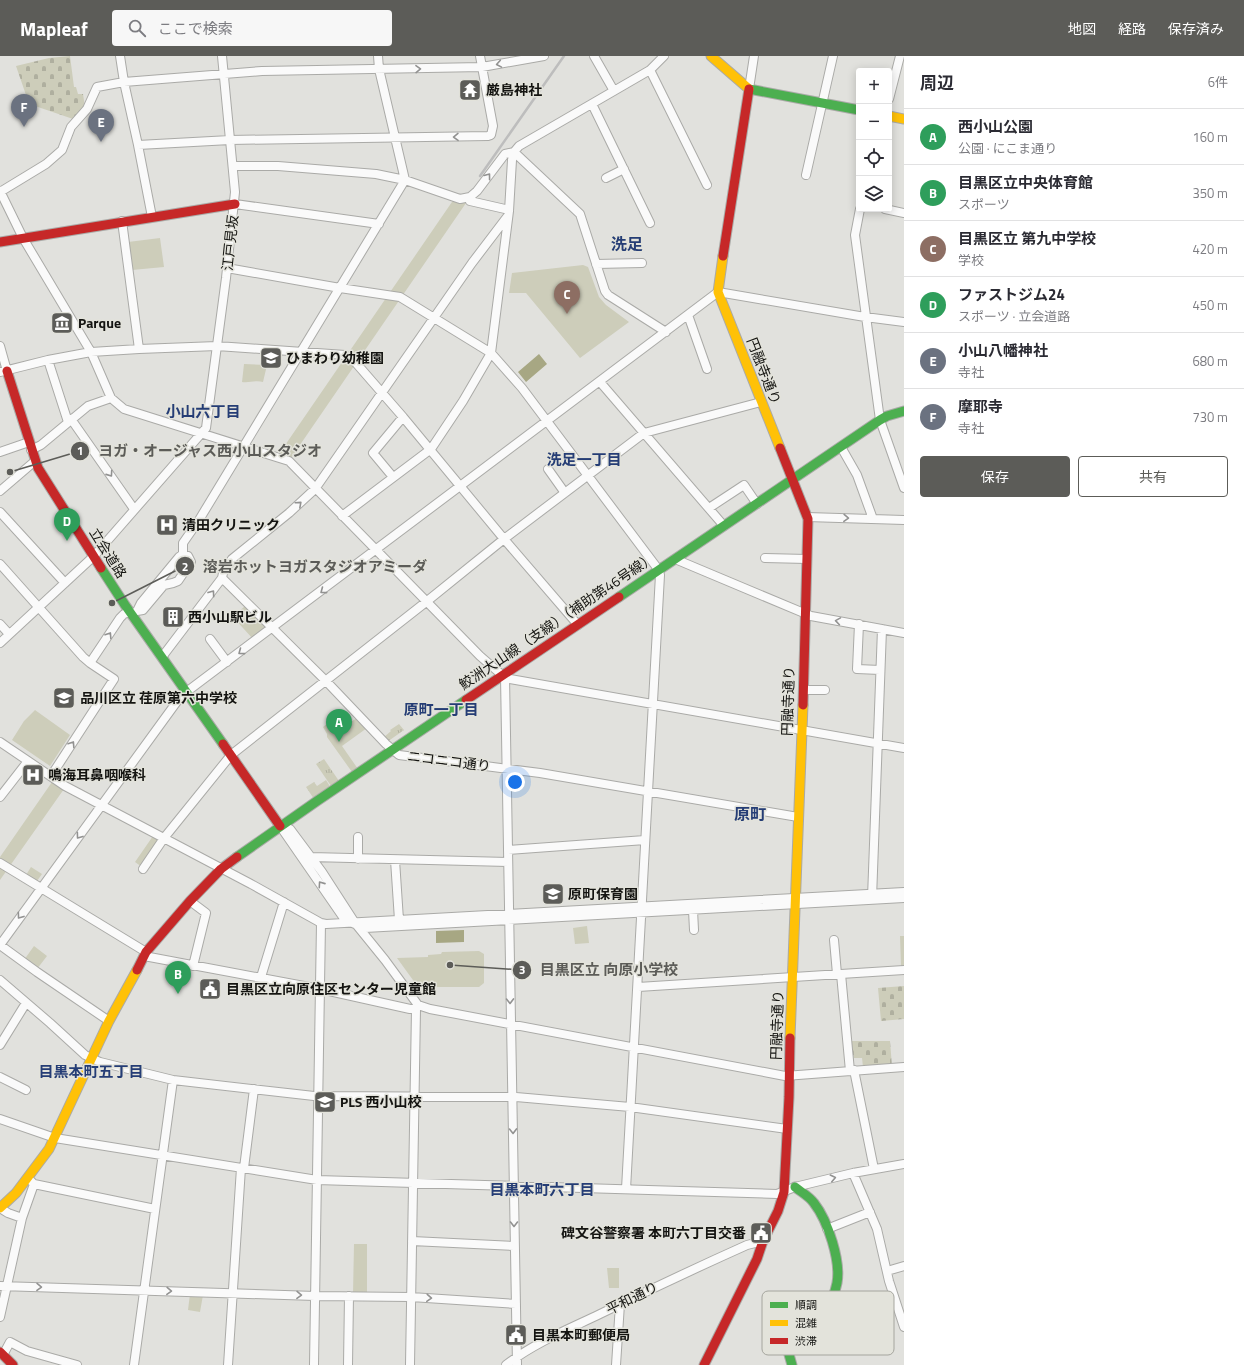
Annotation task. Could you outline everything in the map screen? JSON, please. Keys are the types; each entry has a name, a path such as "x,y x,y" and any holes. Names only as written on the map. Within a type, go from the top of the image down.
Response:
{"street":[{"path":"120,56 152,217"},
{"name":"江戸見坂","path":"203,433 206,428 235,204 222,56"},
{"path":"133,613 183,554 184,543 405,180 379,69 378,56"},
{"path":"138,146 230,140 488,136 491,135 493,126 480,56"},
{"path":"544,56 482,68 262,72 124,82 97,87 87,108 71,127 62,150 46,164 0,191 23,238 91,352 111,398 124,409 289,461 426,602 478,654 504,676 510,679 904,748"},
{"path":"594,56 614,91"},
{"path":"342,516 431,450 463,401 491,353 514,152 519,146 650,70 664,56"},
{"path":"711,56 749,89 856,109"},
{"path":"109,1021 0,945 178,700 718,292 754,56"},
{"path":"806,175 833,56"},
{"path":"892,92 900,70 900,56"},
{"path":"650,70 706,185"},
{"path":"592,104 650,223"},
{"path":"892,117 904,119"},
{"path":"232,166 278,166 376,174 405,180 460,198 470,197 477,191 505,154 514,152"},
{"path":"514,152 580,214 605,291 666,332"},
{"path":"606,178 624,169"},
{"path":"470,201 505,209 508,214"},
{"path":"0,242 122,221 235,204 379,224"},
{"path":"892,210 904,213"},
{"path":"859,212 855,236 880,420 904,488"},
{"path":"162,657 222,578 223,573 232,558 289,513 316,489 472,263 508,214"},
{"path":"122,221 139,349"},
{"path":"596,264 642,264"},
{"path":"227,268 400,297 435,317 491,353 522,388 546,422 658,569 660,575 626,1189"},
{"path":"718,292 865,317 904,322"},
{"name":"円融寺通り","path":"704,1365 757,1259 763,1241 778,1211 784,1192 808,559 807,517 718,292"},
{"path":"688,315 707,369"},
{"name":"立会道路","path":"0,346 3,371 38,468 108,580 133,613 280,826"},
{"path":"3,371 48,360 91,352 139,349 217,346 345,355 356,363 403,417 504,539 578,625"},
{"path":"48,360 70,421 134,509"},
{"path":"600,382 724,526"},
{"path":"0,452 41,445 88,406 111,398"},
{"path":"143,869 164,838 231,755 565,492 644,433 761,402"},
{"name":"鮫洲大山線（支線）（補助第46号線）","path":"0,1208 31,1181 55,1138 109,1021 145,954 190,901 221,868 392,750 504,676 658,569 793,480 880,420 887,416 904,411"},
{"path":"393,477 373,453 403,417"},
{"path":"0,643 94,556 134,509 203,433"},
{"path":"840,447 857,475 873,519"},
{"path":"0,491 35,461"},
{"path":"548,469 565,492"},
{"path":"709,508 744,485 757,504"},
{"path":"0,512 65,583"},
{"path":"807,517 904,520"},
{"path":"90,663 124,614 143,610 164,585 178,581 190,562 188,556 183,554"},
{"path":"676,558 805,615 904,633"},
{"path":"765,558 808,559"},
{"path":"0,564 90,663 114,679 51,776"},
{"path":"222,578 326,681 392,750"},
{"path":"0,624 9,634"},
{"path":"859,624 857,669 880,670"},
{"path":"872,897 882,629"},
{"path":"210,639 227,662"},
{"path":"504,676 517,1361"},
{"path":"803,690 825,690"},
{"path":"0,742 65,786 221,868 321,923 326,924 399,920 509,917 872,897 904,898"},
{"name":"ニコニコ通り","path":"392,750 399,754 506,768 648,791 798,818"},
{"path":"0,797 28,761"},
{"path":"280,826 290,829 311,857 355,923 385,960 417,1007 414,1096 410,1365"},
{"path":"280,826 345,920 365,928 375,929 509,917"},
{"path":"358,837 358,859"},
{"path":"508,850 645,840"},
{"path":"311,857 508,862"},
{"path":"395,860 399,920"},
{"path":"0,863 111,930"},
{"path":"872,897 904,892"},
{"path":"190,901 206,914 193,966"},
{"path":"642,910 693,910 796,901"},
{"path":"261,977 284,902"},
{"path":"693,910 694,930"},
{"path":"314,1365 321,923"},
{"path":"103,925 145,954 193,966 261,977 320,989 410,1010 417,1007 430,1009 789,1076 904,1067"},
{"path":"834,940 852,1070 874,1169"},
{"path":"638,987 904,970"},
{"path":"0,980 85,1055 100,1062 173,1080 318,1096 512,1097 630,1107 787,1129"},
{"path":"0,1045 26,1003"},
{"path":"0,1076 26,1090"},
{"path":"134,1365 173,1080"},
{"path":"228,1365 232,1294 243,1168 254,1089"},
{"path":"0,1119 55,1138 317,1180 777,1194 853,1173 904,1164"},
{"path":"853,1173 877,1229 886,1271 892,1291"},
{"path":"0,1317 4,1286 31,1181 155,1209"},
{"path":"795,1188 813,1202 831,1237 836,1261 837,1283 834,1291"},
{"path":"0,1208 8,1214 22,1218"},
{"path":"827,1229 870,1212"},
{"path":"412,1241 514,1246"},
{"name":"平和通り","path":"506,1365 517,1361 620,1304 734,1250 763,1241"},
{"path":"886,1271 904,1266"},
{"path":"4,1286 232,1294 411,1297 516,1304"},
{"path":"348,1365 349,1296"},
{"path":"894,1296 904,1327"},
{"path":"616,1365 620,1304"},
{"path":"13,1365 2,1354 10,1342 27,1351 77,1365"},
{"path":"789,1355 792,1365"}],"green space":[{"path":"70,56 74,87 76,87 78,94 83,94 85,107 73,119 38,107 26,95 16,66 49,58"},
{"path":"454,199 466,203 291,458 279,454"},
{"path":"160,238 164,267 132,270 128,242"},
{"path":"583,265 588,267 599,297 606,305 629,322 580,358 526,293 509,293 512,273"},
{"path":"244,364 267,365 263,382 242,382"},
{"path":"245,606 267,628 253,639 233,617"},
{"path":"35,710 70,735 50,766 12,740 24,721"},
{"path":"357,718 367,728 342,746 358,769 352,772 327,737 323,727 331,721 338,730"},
{"path":"399,724 404,730 387,742 383,738 391,731 390,730"},
{"path":"324,759 339,781 331,786 316,764"},
{"path":"326,780 331,788 314,799 306,787 314,782 317,786"},
{"path":"52,782 64,789 0,880 0,857"},
{"path":"153,836 162,840 142,867 135,862"},
{"path":"31,867 42,874 37,881 26,875"},
{"path":"587,926 589,943 575,944 573,928"},
{"path":"900,936 904,936 904,967 901,967"},
{"path":"34,946 47,956 37,969 24,960"},
{"path":"479,951 484,954 484,983 479,987 418,987 397,958 428,957 428,955 441,954 442,952"},
{"path":"904,986 904,1019 881,1021 878,988"},
{"path":"852,1041 890,1041 892,1066 863,1067 862,1058 854,1058 852,1052"},
{"path":"354,1244 367,1244 367,1294 353,1294"},
{"path":"607,1268 619,1268 619,1288 609,1288"},
{"path":"190,1294 203,1295 200,1312 188,1310"}],"shaded area":[{"path":"539,354 547,364 526,382 518,372"},
{"path":"464,930 464,942 436,943 436,931"}],"railway":[{"path":"480,176 564,56"}],"traffic: fast":[{"path":"749,89 856,109"},
{"path":"619,597 880,420 887,416 904,411"},
{"path":"101,568 125,605 223,744"},
{"path":"237,857 466,700"},
{"path":"795,1187 812,1201 824,1220 828,1230 837,1264 838,1274 835,1291"},
{"path":"789,1355 792,1365"}],"traffic: slow":[{"path":"711,56 749,89"},
{"path":"892,117 904,119"},
{"path":"723,256 718,292 780,448"},
{"path":"790,1038 803,705"},
{"path":"0,1208 16,1193 49,1149 109,1021 137,970"}],"traffic: jam":[{"path":"723,256 749,89"},
{"path":"0,242 235,204"},
{"path":"7,371 38,468 101,568"},
{"path":"780,448 808,519 803,705"},
{"path":"466,700 619,597"},
{"path":"223,744 280,826"},
{"path":"137,970 146,952 190,901 221,869 237,857"},
{"path":"704,1365 757,1259 763,1241 778,1211 784,1192 789,1097 790,1038"},
{"path":"0,1352 13,1365"}],"place":[{"name":"厳島神社","path":"470,90"},
{"name":"摩耶寺","path":"24,127"},
{"name":"小山八幡神社","path":"101,142"},
{"name":"目黒区立 第九中学校","path":"567,314"},
{"name":"Parque","path":"62,323"},
{"name":"ひまわり幼稚園","path":"271,358"},
{"name":"ヨガ・オージャス西小山スタジオ","path":"10,472"},
{"name":"清田クリニック","path":"167,525"},
{"name":"ファストジム24","path":"67,541"},
{"name":"溶岩ホットヨガスタジオアミーダ","path":"112,603"},
{"name":"西小山駅ビル","path":"173,617"},
{"name":"品川区立 荏原第六中学校","path":"64,698"},
{"name":"西小山公園","path":"339,742"},
{"name":"鳴海耳鼻咽喉科","path":"33,775"},
{"name":"原町保育園","path":"553,894"},
{"name":"目黒区立 向原小学校","path":"450,965"},
{"name":"目黒区立向原住区センター児童館","path":"210,989"},
{"name":"目黒区立中央体育館","path":"178,994"},
{"name":"PLS 西小山校","path":"325,1102"},
{"name":"碑文谷警察署 本町六丁目交番","path":"761,1233"},
{"name":"目黒本町郵便局","path":"516,1335"}],"district":[{"name":"洗足","path":"627,244"},
{"name":"小山六丁目","path":"203,412"},
{"name":"洗足一丁目","path":"584,460"},
{"name":"原町一丁目","path":"441,710"},
{"name":"原町","path":"750,814"},
{"name":"目黒本町五丁目","path":"91,1072"},
{"name":"目黒本町六丁目","path":"542,1190"}]}
